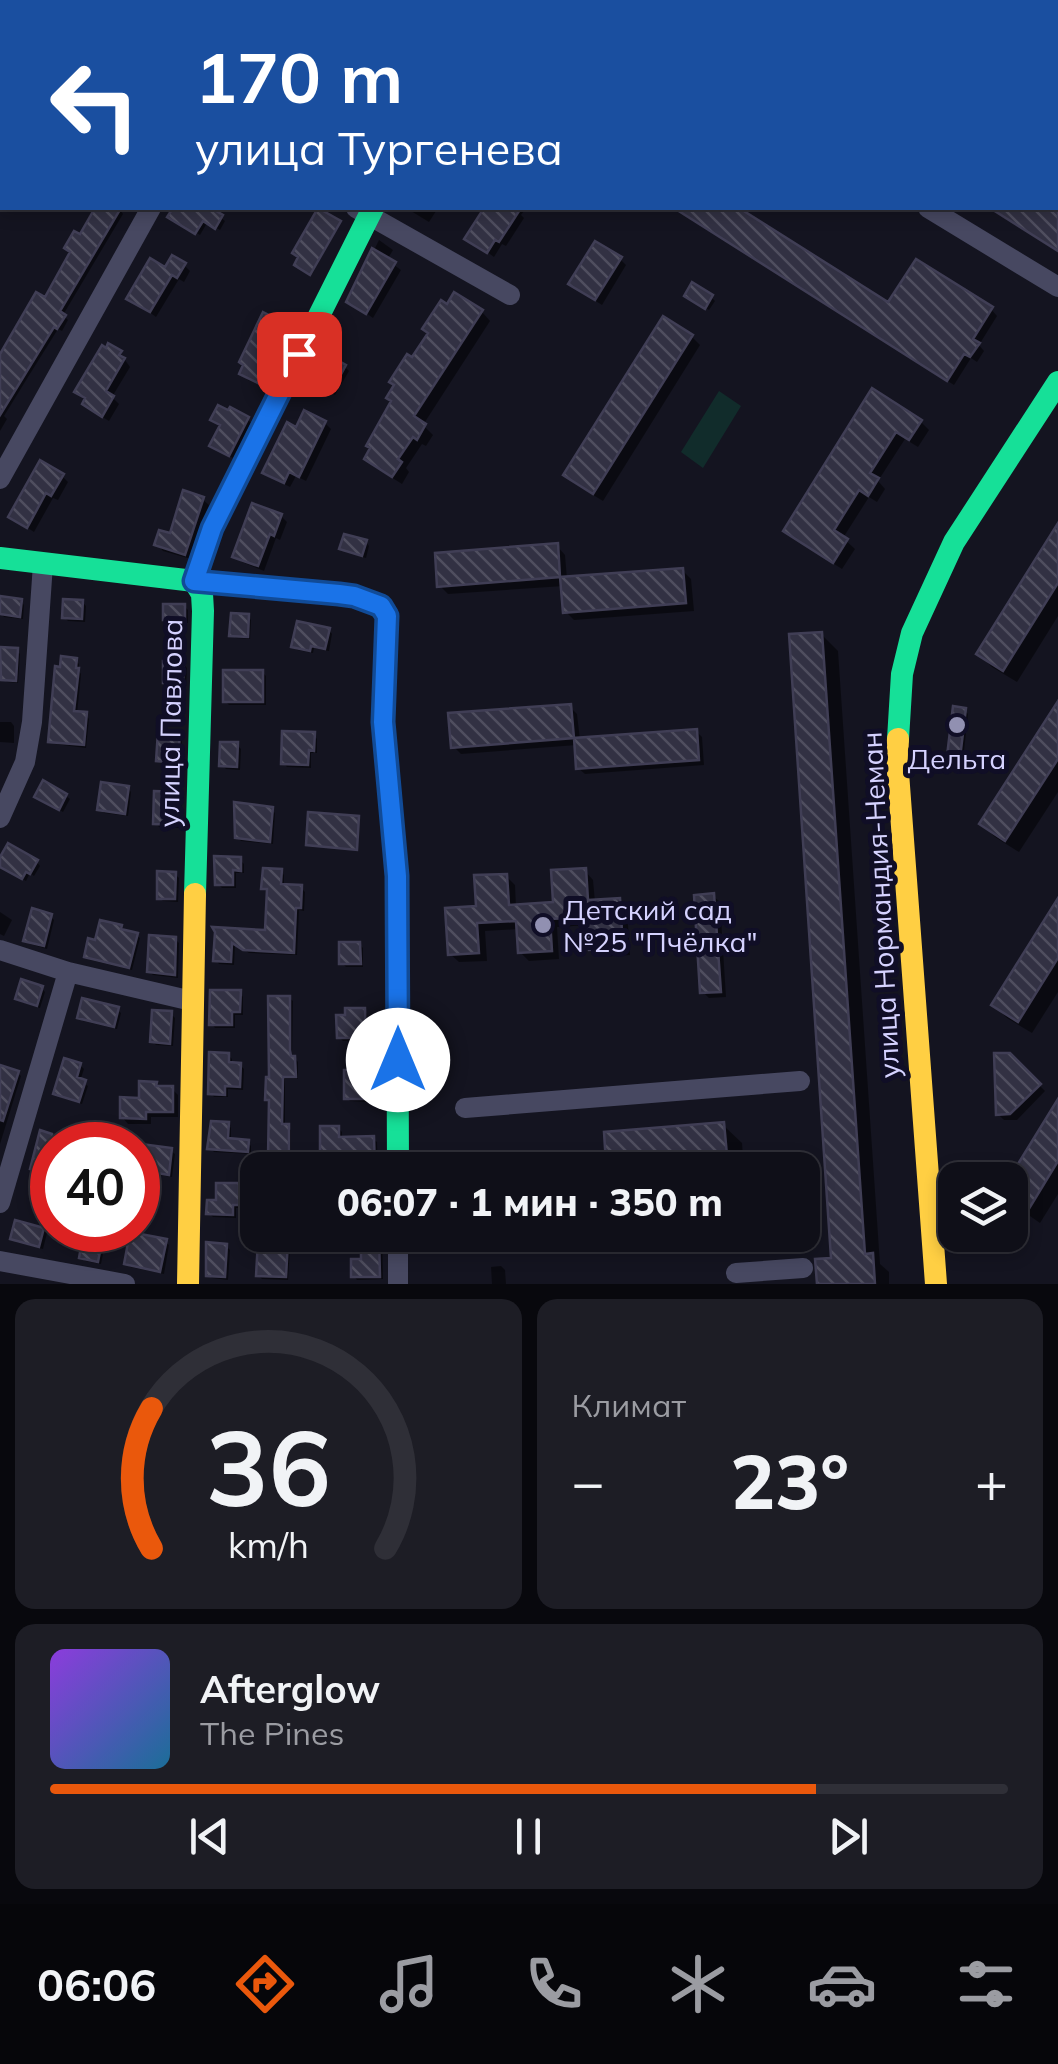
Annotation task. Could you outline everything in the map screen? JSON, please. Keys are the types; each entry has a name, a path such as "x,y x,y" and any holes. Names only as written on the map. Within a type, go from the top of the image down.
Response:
{"street":[{"path":"0,479 150,210"},
{"path":"366,210 510,295"},
{"name":"улица Павлова","path":"188,1284 203,611 202,594 194,581 212,528 366,210"},
{"path":"931,210 1058,287"},
{"name":"улица Нормандия-Неман","path":"936,1284 897,759 902,674 912,634 954,542 1058,382"},
{"path":"0,558 354,596 381,606 387,616 383,722 397,876 398,1152"},
{"path":"0,818 26,762 44,564"},
{"path":"0,950 68,972 192,1001"},
{"path":"0,1203 68,972"},
{"path":"464,1108 800,1081"},
{"path":"398,1252 398,1284"},
{"path":"0,1261 125,1284"},
{"path":"736,1273 803,1268"}],"green space":[{"path":"719,391 741,406 703,468 681,452"}],"building":[{"path":"94,210 120,210 60,311 66,315 57,329 54,327 0,415 0,354 36,292 45,297 70,252 64,248 74,231 80,234"},
{"path":"172,210 214,210 223,215 215,229 203,221 195,234 167,217"},
{"path":"317,210 341,221 310,275 294,265 298,257 292,253"},
{"path":"483,210 520,210 487,253 464,239"},
{"path":"677,210 742,210 888,302 916,259 993,307 973,339 980,343 970,357 964,354 947,381"},
{"path":"993,210 1058,210 1058,251"},
{"path":"595,241 622,257 595,300 568,284"},
{"path":"372,248 396,262 366,314 346,302"},
{"path":"172,255 186,263 177,278 172,275 150,312 126,299 150,258 165,267"},
{"path":"692,282 713,295 705,309 684,296"},
{"path":"454,292 483,310 414,416 426,424 398,459 402,462 392,477 364,459 370,448 366,446 391,401 386,398 394,385 389,382 407,354 412,357 428,333 422,329 441,300 447,304"},
{"path":"263,312 287,324 270,363 275,365 264,386 239,374 243,365 239,362"},
{"path":"663,316 693,335 593,494 563,475"},
{"path":"108,343 122,351 119,355 125,358 106,391 114,396 102,417 82,404 85,398 74,392 102,345 106,348"},
{"path":"321,351 346,365 331,393 306,380"},
{"path":"872,388 922,420 909,440 896,432 870,473 879,478 868,496 859,490 834,530 848,539 833,563 783,531"},
{"path":"218,405 249,417 229,456 209,446 220,425 210,420"},
{"path":"304,410 326,421 299,477 289,472 284,483 262,473 287,422 296,427"},
{"path":"40,460 64,474 51,496 46,493 27,528 8,517"},
{"path":"183,490 204,497 185,555 154,545 159,530 170,533"},
{"path":"252,503 282,514 258,566 232,557"},
{"path":"1058,523 1058,583 1003,671 976,654"},
{"path":"344,534 367,540 362,556 339,549"},
{"path":"558,543 560,577 437,587 435,553"},
{"path":"683,568 686,603 563,613 560,577"},
{"path":"0,596 22,599 20,617 0,614"},
{"path":"63,599 83,600 82,619 62,618"},
{"path":"163,604 185,604 185,620 163,620"},
{"path":"231,613 249,614 248,637 229,636"},
{"path":"297,621 330,628 325,649 291,647"},
{"path":"822,632 865,1254 873,1253 875,1284 817,1284 815,1259 831,1258 789,634"},
{"path":"0,647 18,648 16,681 1,680"},
{"path":"61,656 77,658 74,711 87,712 84,745 48,742 55,666 60,667"},
{"path":"163,661 184,662 183,683 163,683"},
{"path":"223,670 263,670 263,702 223,702"},
{"path":"1058,701 1058,759 1005,841 979,824"},
{"path":"571,704 574,738 451,748 448,713"},
{"name":"Дельта","path":"953,706 966,708 960,758 947,756"},
{"path":"697,729 699,760 576,769 574,738"},
{"path":"158,731 180,732 178,763 156,761"},
{"path":"282,731 315,732 308,765 281,764"},
{"path":"220,742 238,742 237,767 219,766"},
{"path":"43,780 67,794 59,810 34,797"},
{"path":"101,782 129,786 125,814 97,810"},
{"path":"154,791 179,792 178,825 153,824"},
{"path":"234,802 273,807 270,842 235,838"},
{"path":"308,812 359,816 357,850 306,845"},
{"path":"8,843 38,860 22,879 0,867 0,857"},
{"path":"214,856 241,857 241,871 233,870 233,885 215,885"},
{"path":"263,868 282,869 281,884 302,885 301,908 296,908 294,953 243,950 232,943 231,962 213,961 212,927 265,930 267,889 261,889"},
{"path":"586,868 588,900 620,898 623,948 589,950 587,917 550,919 552,951 518,953 516,921 477,923 479,953 448,955 445,908 476,906 474,875 507,874 509,905 553,902 551,870"},
{"path":"157,871 176,872 175,899 157,899"},
{"path":"714,893 721,992 700,993 694,895"},
{"path":"1058,898 1058,958 1018,1022 991,1005"},
{"path":"32,908 52,914 44,946 23,941"},
{"path":"100,920 138,933 129,968 84,957 88,938 95,940"},
{"path":"149,935 176,937 175,975 147,972"},
{"path":"339,942 360,942 361,964 339,964"},
{"path":"21,979 43,986 37,1006 15,999"},
{"path":"210,990 241,990 240,1012 232,1012 232,1025 209,1025"},
{"path":"268,996 290,996 290,1050 291,1056 295,1056 296,1077 283,1077 282,1124 289,1124 289,1152 268,1152 269,1100 265,1100 269,1077"},
{"path":"82,998 119,1007 114,1027 77,1018"},
{"path":"345,1008 365,1008 366,1038 337,1038 336,1015 345,1015"},
{"path":"152,1010 172,1011 170,1044 150,1042"},
{"path":"209,1052 229,1053 229,1062 241,1063 240,1087 225,1086 225,1095 208,1094"},
{"path":"994,1053 1010,1053 1041,1084 1010,1114 996,1115"},
{"path":"64,1058 81,1063 77,1077 86,1080 79,1102 53,1094"},
{"path":"0,1065 19,1071 3,1121 0,1120"},
{"path":"344,1070 365,1070 365,1099 344,1099"},
{"path":"139,1081 173,1086 173,1112 146,1112 146,1119 120,1118 120,1097 139,1098"},
{"path":"1058,1099 1058,1161 1028,1210 1028,1162 1019,1162"},
{"path":"211,1121 229,1122 228,1138 249,1140 248,1152 207,1149"},
{"path":"724,1122 727,1152 605,1152 604,1132"},
{"path":"320,1126 339,1126 339,1137 374,1136 374,1152 320,1152"},
{"path":"160,1146 172,1148 169,1175 160,1174"},
{"path":"216,1183 239,1183 239,1205 233,1205 233,1215 206,1214 207,1200 216,1200"},
{"path":"15,1220 30,1224 30,1245 10,1239"},
{"path":"160,1238 167,1239 160,1272 124,1264 126,1252 160,1252"},
{"path":"206,1242 227,1244 225,1277 206,1276"},
{"path":"80,1252 100,1252 98,1262 79,1258"},
{"path":"257,1252 287,1252 286,1277 256,1276"},
{"path":"361,1252 379,1252 380,1277 351,1277 351,1259 361,1259"}],"traffic: fast":[{"path":"195,894 203,611 202,594 194,581 212,529 372,210"},
{"path":"898,739 902,674 912,633 954,542 1058,382"},
{"path":"0,558 346,595 372,603 387,616 383,721 397,876 398,1152"}],"traffic: slow":[{"path":"898,739 936,1284"},
{"path":"188,1284 195,894"}],"place":[{"name":"Дельта","path":"957,725"},
{"name":"Детский сад №25 \"Пчёлка\"","path":"543,925"}],"route":[{"path":"299,354 212,528 194,581 354,596 381,606 387,616 383,722 397,876 398,1060"}]}
